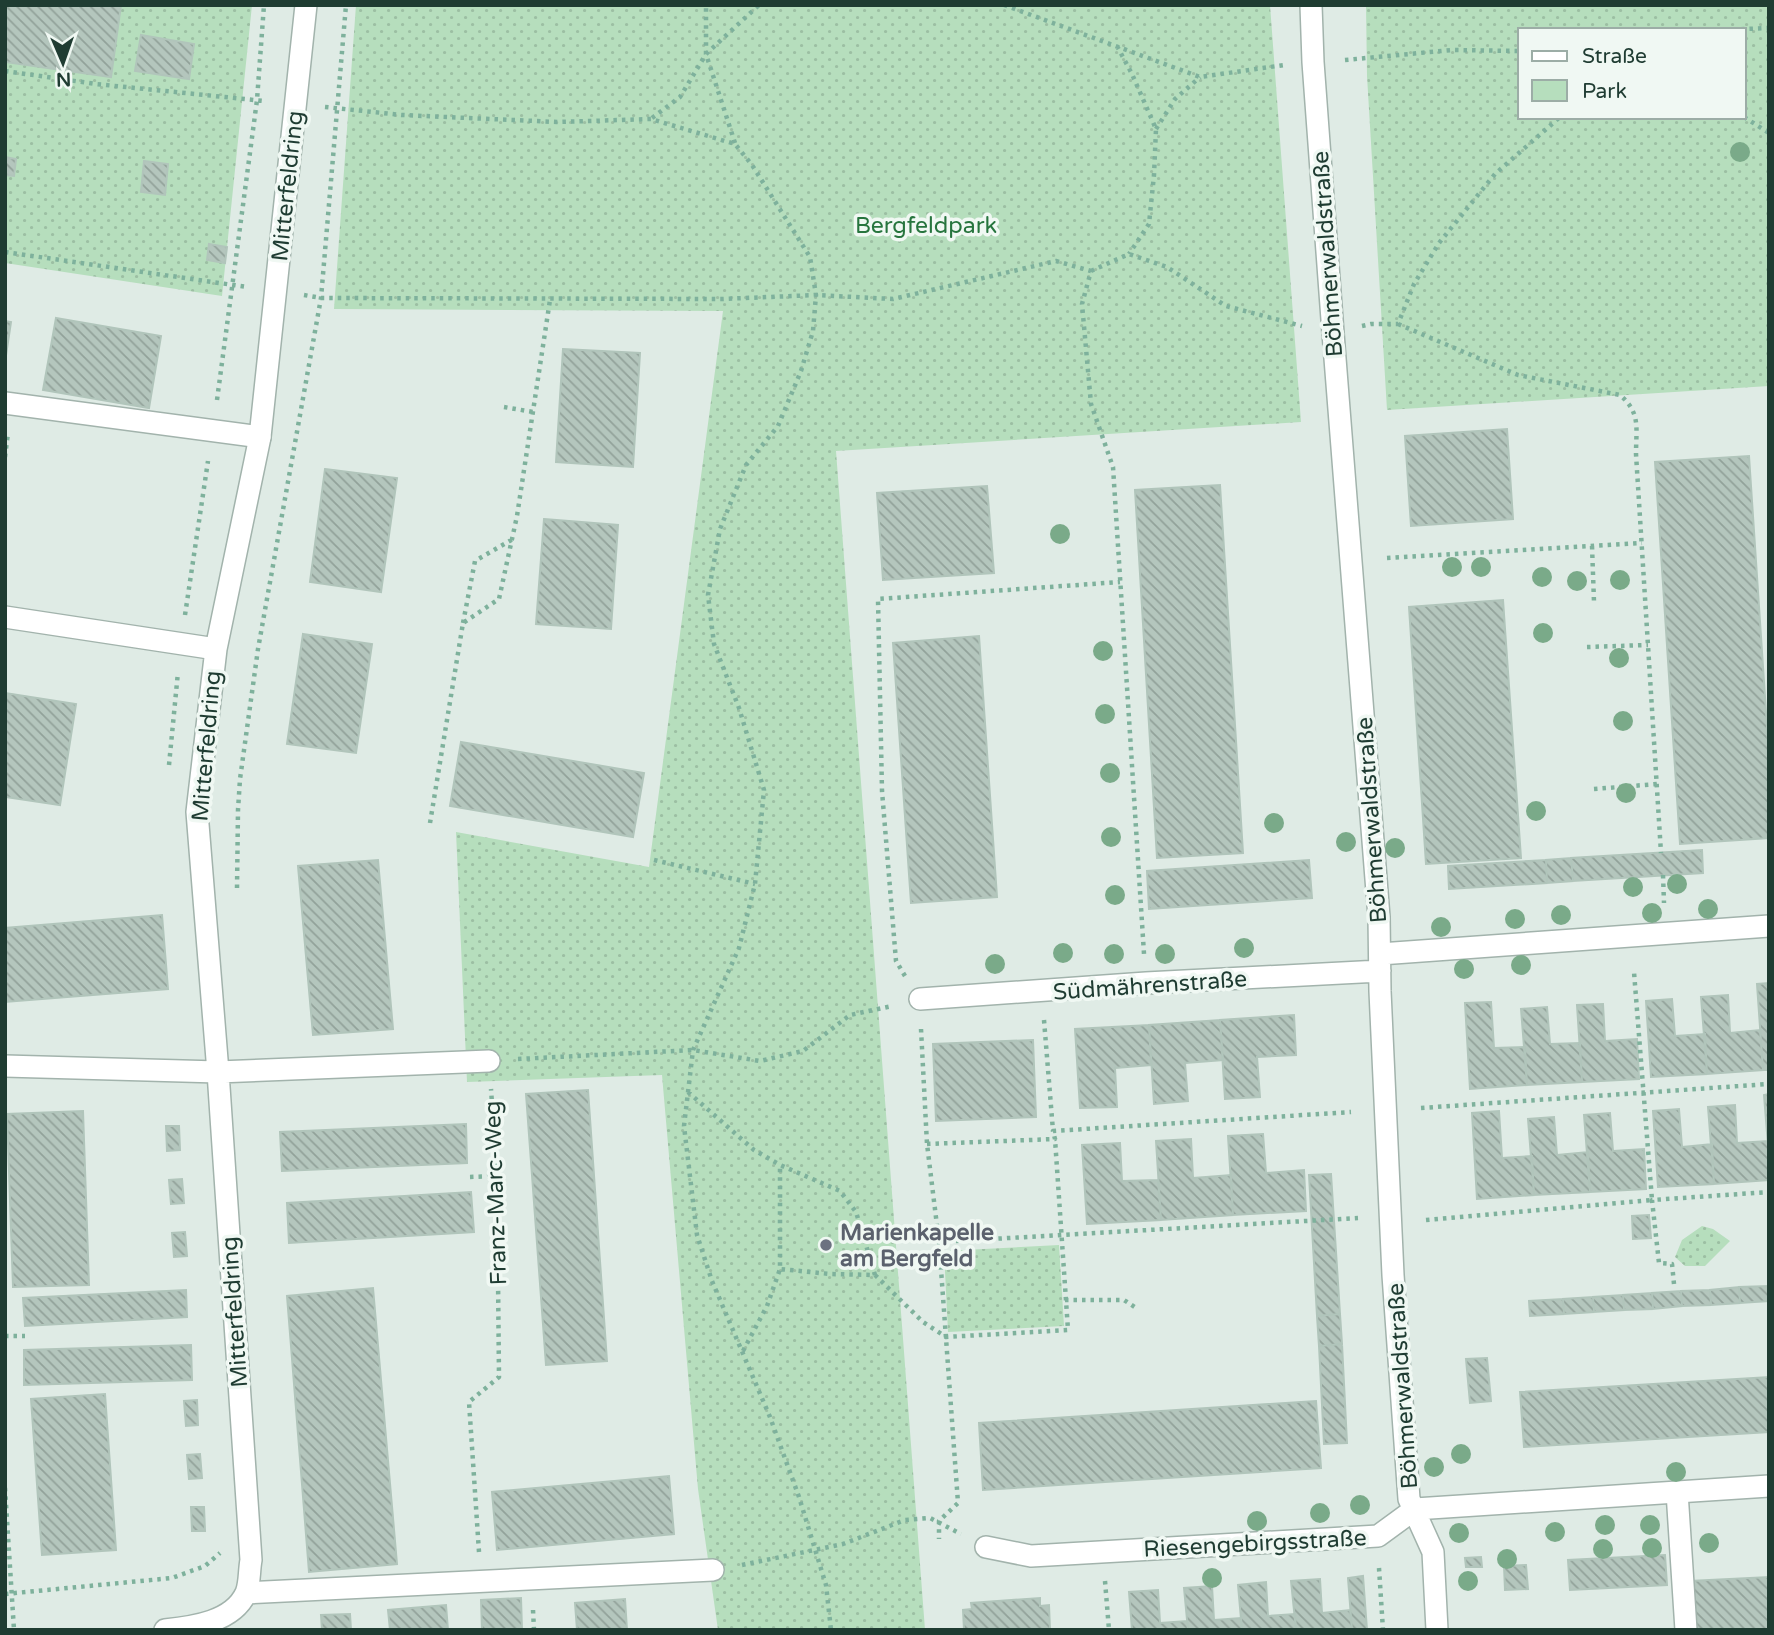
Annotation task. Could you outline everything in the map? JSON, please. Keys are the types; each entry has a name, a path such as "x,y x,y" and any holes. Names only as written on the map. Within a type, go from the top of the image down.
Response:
{"street":[{"name":"Mitterfeldring","path":"165,1630 237,1621 246,1592 251,1560 219,1072 197,812 216,649 260,437 306,5"},
{"name":"Böhmerwaldstraße","path":"1311,5 1313,62 1376,881 1393,1275 1409,1499 1433,1552 1437,1630"},
{"path":"5,402 260,437"},
{"path":"5,617 216,649"},
{"name":"Südmährenstraße","path":"920,999 1042,992 1769,926"},
{"path":"5,1066 104,1071 219,1072 489,1061"},
{"path":"1415,1509 1769,1486"},
{"path":"1677,1492 1686,1630"},
{"name":"Riesengebirgsstraße","path":"986,1547 1031,1556 1378,1536 1415,1509"},
{"path":"246,1592 713,1570"}],"path":[{"path":"237,894 240,779 258,649 321,298 346,5"},
{"path":"706,5 706,54 735,144 752,165 810,257 816,295 813,331 801,371 778,426 746,465 720,528 708,595 714,644 739,708 764,790 755,884 739,948 693,1049 684,1126 697,1235 712,1281 770,1417 799,1497 826,1585 831,1630"},
{"path":"651,119 680,97 706,54 759,5"},
{"path":"1004,5 1200,77 1313,62 1452,50 1518,51"},
{"path":"1746,29 1769,28"},
{"path":"1116,44 1156,130 1149,224 1129,254"},
{"path":"5,71 96,84 402,115 557,122 651,119 735,144"},
{"path":"1156,130 1175,99 1200,77"},
{"path":"1746,118 1769,133"},
{"path":"5,252 321,298 722,299 816,295 893,299 1055,261 1091,271 1082,304 1091,404 1112,467 1146,983"},
{"path":"463,623 499,599 513,538 550,300"},
{"path":"1398,324 1518,374 1620,395 1631,405 1636,416 1661,853"},
{"path":"504,407 533,412"},
{"path":"430,823 475,561 513,538"},
{"path":"1387,558 1642,543"},
{"path":"1592,546 1594,602"},
{"path":"939,1539 939,1521 958,1503 939,1242 928,1144 920,999 896,961 882,791 878,600 1120,582"},
{"path":"1587,647 1648,645"},
{"path":"1594,789 1657,784"},
{"path":"654,860 755,884"},
{"path":"1663,875 1664,903"},
{"path":"1634,972 1659,1263 1672,1264 1674,1284"},
{"path":"688,1092 754,1150 780,1165 840,1191 856,1212 875,1275 923,1322 946,1337 1068,1330 1042,992"},
{"path":"489,1061 693,1049 760,1061 803,1051 850,1014 920,999"},
{"name":"Franz-Marc-Weg","path":"481,1581 469,1402 499,1377 497,1176 489,1061"},
{"path":"1421,1108 1769,1084"},
{"path":"1053,1131 1351,1112"},
{"path":"928,1144 1055,1139"},
{"path":"743,1352 767,1306 780,1269 780,1165"},
{"path":"470,1177 497,1176"},
{"path":"1426,1220 1769,1192"},
{"path":"939,1242 1358,1217"},
{"path":"780,1269 875,1275"},
{"path":"1065,1300 1124,1300 1136,1308"},
{"path":"5,1336 25,1336"},
{"path":"5,1488 15,1630"},
{"path":"713,1570 843,1544 905,1520 930,1518 939,1521 986,1547"},
{"path":"1102,1552 1109,1630"},
{"path":"1378,1556 1383,1630"}],"green space":[{"path":"5,5 252,5 222,296 5,263"},
{"name":"Bergfeldpark","path":"356,5 1270,5 1301,422 836,451 925,1630 718,1630 698,1489 662,1075 467,1082 456,832 649,867 723,311 334,309"},
{"path":"1366,5 1769,5 1769,386 1387,410 1367,76"},
{"path":"1702,1226 1713,1229 1730,1241 1705,1266 1685,1266 1675,1257 1682,1240"},
{"path":"1059,1245 1064,1326 948,1332 944,1251"}],"building":[{"path":"5,5 121,5 111,77 5,62"},
{"path":"141,35 194,44 189,79 135,71"},
{"path":"5,157 16,159 14,176 5,175"},
{"path":"144,161 168,164 165,195 141,192"},
{"path":"209,244 227,247 225,263 207,260"},
{"path":"56,318 161,336 149,408 43,390"},
{"path":"5,321 11,322 5,362"},
{"path":"563,349 640,353 633,467 556,462"},
{"path":"1507,429 1513,519 1411,526 1405,436"},
{"path":"1749,456 1769,757 1769,838 1680,844 1655,462"},
{"path":"325,469 397,478 381,592 310,582"},
{"path":"1220,485 1243,853 1157,858 1135,490"},
{"path":"987,486 994,573 883,580 877,493"},
{"path":"544,519 618,525 611,629 536,624"},
{"path":"1503,600 1521,858 1426,864 1409,607"},
{"path":"303,634 372,644 356,753 287,744"},
{"path":"979,636 997,897 911,903 893,643"},
{"path":"5,693 76,704 60,805 5,797"},
{"path":"461,742 644,773 633,837 450,806"},
{"path":"1702,850 1703,873 1573,881 1571,858"},
{"path":"1571,858 1573,881 1547,883 1546,860"},
{"path":"378,860 393,1029 313,1035 298,866"},
{"path":"1309,860 1312,898 1149,909 1147,871"},
{"path":"1546,860 1547,883 1449,889 1448,866"},
{"path":"162,915 168,989 5,1002 5,928"},
{"path":"1769,983 1769,1070 1763,1070 1757,984"},
{"path":"1728,995 1730,1033 1760,1030 1763,1070 1707,1074 1701,997"},
{"path":"1672,999 1675,1036 1705,1034 1707,1074 1651,1077 1646,1001"},
{"path":"1491,1002 1494,1048 1525,1047 1527,1085 1470,1089 1465,1003"},
{"path":"1603,1004 1605,1041 1637,1039 1639,1079 1582,1082 1577,1005"},
{"path":"1547,1007 1550,1044 1580,1043 1582,1082 1527,1085 1521,1009"},
{"path":"1294,1015 1296,1055 1257,1057 1260,1097 1225,1099 1220,1020"},
{"path":"1220,1020 1223,1060 1185,1063 1188,1101 1154,1104 1149,1025"},
{"path":"1149,1025 1151,1065 1115,1068 1117,1107 1080,1108 1075,1029"},
{"path":"1033,1040 1036,1117 936,1121 933,1044"},
{"path":"588,1090 607,1361 546,1365 526,1094"},
{"path":"1769,1094 1769,1158 1764,1095"},
{"path":"1735,1105 1737,1143 1768,1141 1769,1180 1714,1184 1708,1107"},
{"path":"1679,1109 1682,1147 1712,1144 1714,1184 1658,1187 1653,1111"},
{"path":"83,1111 89,1285 13,1287 7,1114"},
{"path":"1499,1111 1502,1158 1532,1156 1534,1195 1477,1199 1472,1113"},
{"path":"1610,1113 1613,1151 1644,1149 1646,1189 1590,1192 1584,1115"},
{"path":"1554,1117 1557,1155 1588,1152 1590,1192 1534,1195 1528,1119"},
{"path":"466,1124 467,1163 282,1171 280,1132"},
{"path":"166,1126 179,1126 180,1150 167,1151"},
{"path":"1263,1134 1266,1173 1304,1170 1306,1211 1233,1215 1228,1136"},
{"path":"1191,1139 1193,1178 1231,1175 1233,1215 1161,1220 1156,1141"},
{"path":"1120,1143 1122,1181 1158,1180 1161,1220 1087,1224 1082,1145"},
{"path":"1331,1174 1340,1314 1317,1316 1309,1175"},
{"path":"182,1179 184,1203 171,1204 169,1180"},
{"path":"471,1192 474,1232 289,1243 287,1203"},
{"path":"1649,1215 1651,1238 1633,1239 1632,1216"},
{"path":"185,1232 187,1256 174,1257 172,1233"},
{"path":"1769,1286 1769,1301 1740,1303 1739,1287"},
{"path":"1739,1287 1740,1303 1711,1305 1710,1290"},
{"path":"373,1288 397,1564 309,1572 287,1296"},
{"path":"186,1290 187,1317 25,1326 23,1298"},
{"path":"1710,1290 1711,1305 1682,1306 1681,1291"},
{"path":"1681,1291 1682,1306 1653,1309 1652,1293"},
{"path":"1652,1293 1653,1309 1624,1310 1623,1295"},
{"path":"1623,1295 1624,1310 1594,1312 1593,1297"},
{"path":"1593,1297 1594,1312 1564,1314 1563,1299"},
{"path":"1563,1299 1564,1314 1530,1316 1529,1301"},
{"path":"1340,1314 1342,1344 1319,1346 1317,1316"},
{"path":"1342,1344 1347,1443 1324,1444 1319,1346"},
{"path":"191,1345 192,1380 24,1385 24,1350"},
{"path":"1487,1358 1491,1401 1470,1403 1466,1359"},
{"path":"1769,1377 1769,1432 1524,1447 1520,1392"},
{"path":"105,1394 116,1550 42,1555 31,1399"},
{"path":"197,1400 198,1425 186,1426 184,1401"},
{"path":"1316,1401 1321,1468 983,1490 979,1423"},
{"path":"200,1454 202,1478 189,1479 187,1455"},
{"path":"669,1476 674,1534 497,1550 492,1492"},
{"path":"191,1507 204,1507 205,1531 192,1531"},
{"path":"1665,1555 1667,1585 1570,1590 1568,1560"},
{"path":"1481,1557 1482,1567 1466,1567 1465,1558"},
{"path":"1526,1565 1528,1589 1505,1590 1504,1566"},
{"path":"1363,1576 1367,1630 1352,1630 1348,1578"},
{"path":"1769,1577 1769,1630 1694,1630 1690,1581"},
{"path":"1320,1579 1322,1613 1350,1610 1352,1630 1296,1630 1291,1581"},
{"path":"1266,1582 1268,1616 1295,1614 1296,1630 1242,1630 1238,1585"},
{"path":"1212,1586 1214,1620 1241,1618 1242,1630 1188,1630 1184,1588"},
{"path":"1158,1590 1160,1623 1187,1621 1188,1630 1132,1630 1129,1592"},
{"path":"521,1598 522,1630 482,1630 481,1600"},
{"path":"1040,1598 1040,1606 1049,1605 1050,1630 964,1630 963,1610 972,1609 971,1603"},
{"path":"625,1599 627,1630 577,1630 575,1603"},
{"path":"446,1605 448,1630 390,1630 388,1610"},
{"path":"350,1614 351,1630 322,1630 321,1615"}],"place":[{"name":"Marienkapelle am Bergfeld","path":"826,1245"}]}
